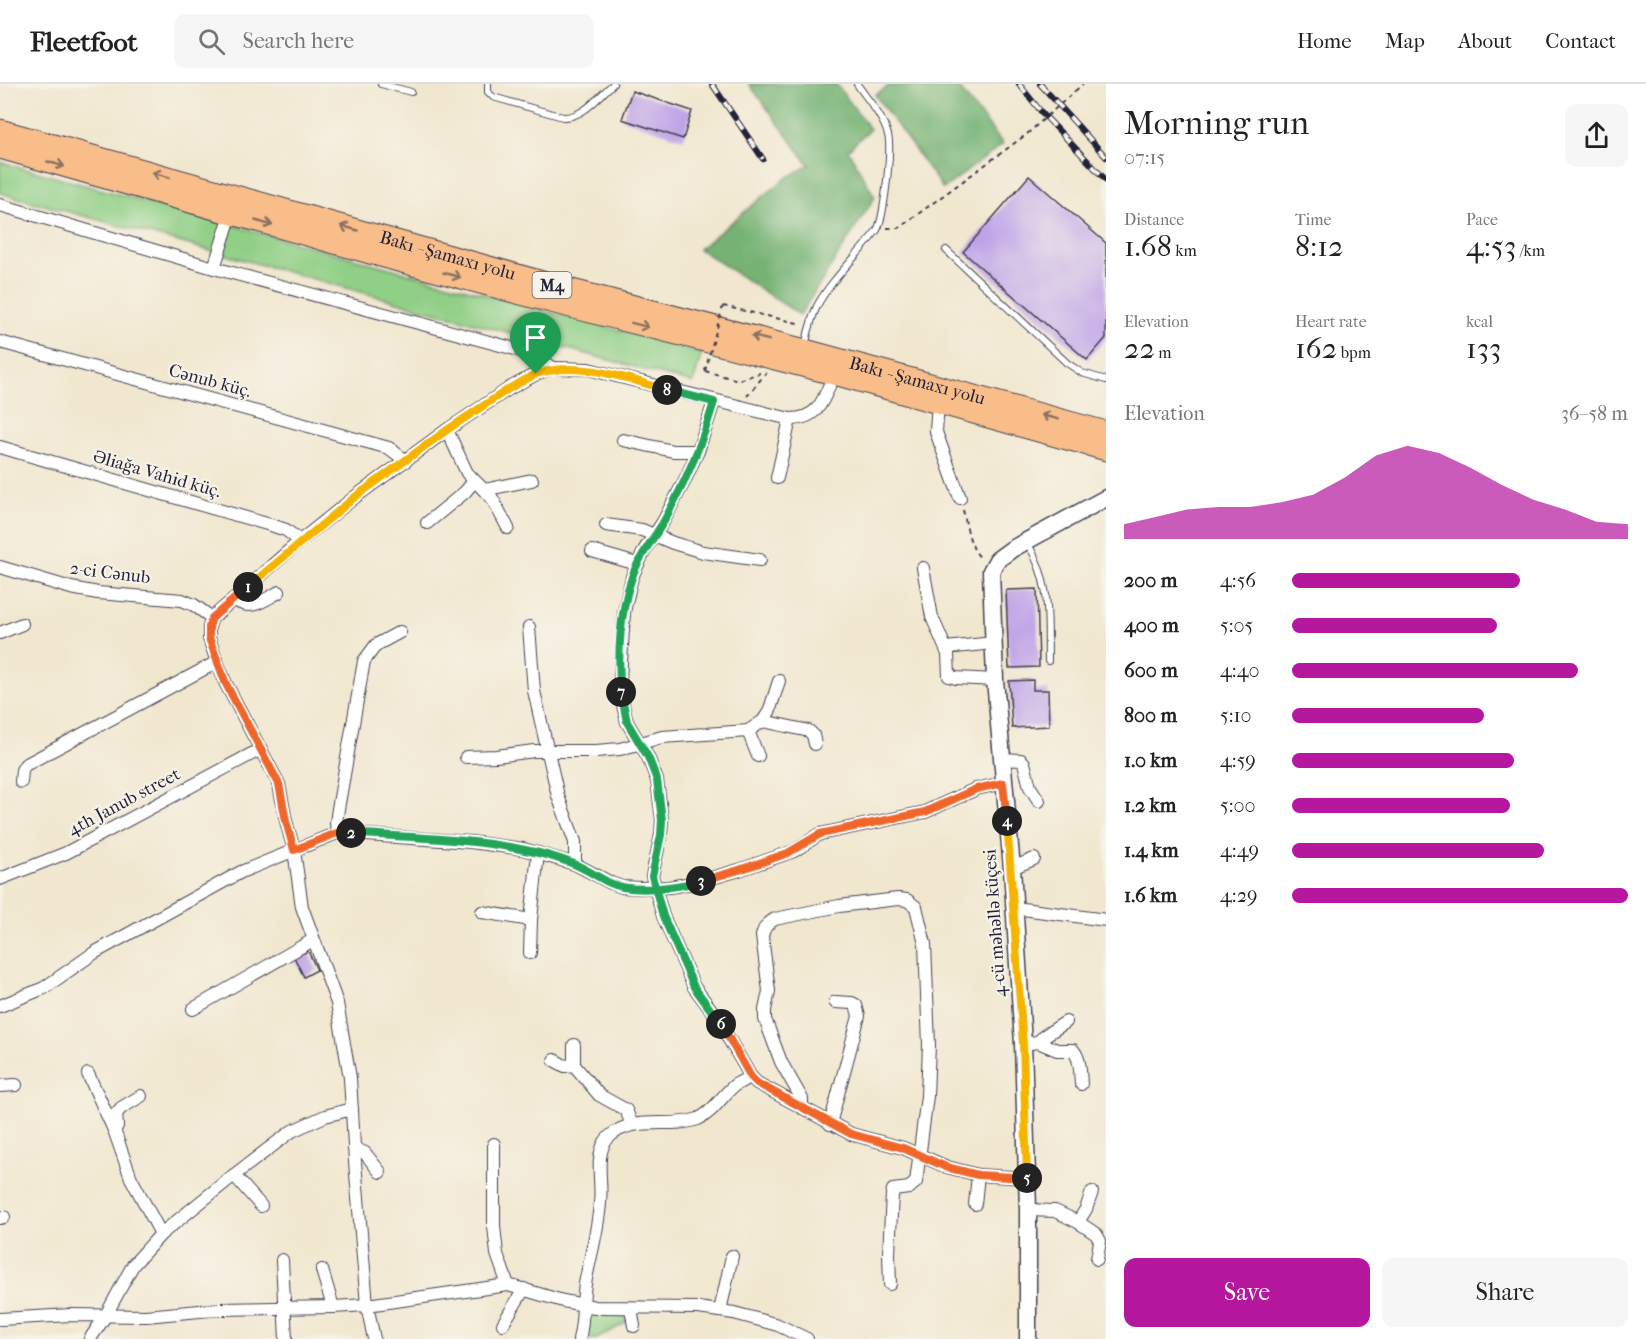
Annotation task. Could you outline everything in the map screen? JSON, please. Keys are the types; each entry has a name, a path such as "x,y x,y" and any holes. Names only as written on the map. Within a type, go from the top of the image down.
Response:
{"highway":[{"name":"Bakı - Şamaxı yolu","path":"0,130 557,286 805,350 1106,432"},
{"name":"Bakı - Şamaxı yolu","path":"0,148 551,302 834,374 1106,450"}],"street":[{"path":"0,204 214,268 526,352 553,368"},
{"path":"214,268 231,214"},
{"name":"Cənub küç.","path":"0,342 389,448 406,461"},
{"path":"374,1339 367,1305 346,1051 337,1003 302,908 294,850 279,784 226,684 217,662 209,638 212,618 300,541 355,497 447,430 510,388 536,374 553,368 588,369 790,419 808,417 816,411 834,374"},
{"path":"714,402 698,451 663,522 632,577 624,612 620,680 625,715 655,774 660,798 661,835 652,876 669,934 688,977 727,1034 751,1077 770,1091 851,1134 896,1146 946,1167 978,1175 1027,1178"},
{"path":"938,402 936,432 960,498"},
{"path":"777,478 790,419"},
{"path":"447,430 467,473 492,498 508,528"},
{"path":"623,440 672,451 698,451"},
{"name":"Əliağa Vahid küç.","path":"0,447 274,526 286,530 300,541"},
{"path":"484,490 532,480"},
{"path":"427,523 465,492 474,481"},
{"path":"993,565 1001,556 1106,498"},
{"path":"606,525 629,527 655,534 672,543 703,552 760,560"},
{"path":"592,551 638,564"},
{"name":"4-cü məhəllə küçesi","path":"993,565 991,583 993,643 1001,759 1031,1043 1027,1178 1028,1339"},
{"name":"2-ci Cənub","path":"0,567 71,588 98,593 182,600 194,605 212,618"},
{"path":"923,568 932,617 946,648 949,676 995,680"},
{"path":"233,599 247,606 255,605 279,592"},
{"path":"0,633 22,624"},
{"path":"530,627 532,678 558,795 575,842 575,864"},
{"path":"337,833 338,809 364,661 376,645 400,632"},
{"path":"946,648 993,643"},
{"path":"21,782 25,765 217,662"},
{"path":"466,758 547,750 596,751 684,734 748,731 763,721 769,712 779,681"},
{"path":"763,721 809,731 813,735 815,744"},
{"path":"748,731 759,756"},
{"name":"4th Janub street","path":"0,879 66,853 261,749"},
{"path":"1001,759 1021,760 1024,763 1029,787 1039,801"},
{"path":"0,1006 44,988 94,953 195,896 251,868 337,833 471,842 538,853 575,864 610,883 640,888 654,887 690,883 739,870 794,851 820,834 925,812 976,789 1003,783"},
{"path":"530,953 538,853"},
{"path":"1012,868 1034,860"},
{"path":"802,1108 802,1099 781,1062 765,1019 769,991 763,929 775,919 839,906 907,900 916,908 925,945 928,1080 915,1182 909,1188 893,1190 892,1194 890,1284"},
{"path":"1015,908 1106,920"},
{"path":"482,912 531,920"},
{"path":"193,1009 313,940"},
{"path":"830,1124 859,1016 856,1005 835,1002"},
{"path":"1031,1043 1066,1022"},
{"path":"1031,1043 1057,1050 1073,1050 1079,1064 1081,1084"},
{"path":"574,1045 574,1065 599,1095 626,1110 632,1125"},
{"path":"554,1060 565,1066 574,1065"},
{"path":"88,1074 114,1130 131,1178 162,1234"},
{"path":"579,1339 582,1305 600,1203 600,1160 603,1145 608,1137 632,1125 699,1119 708,1113 735,1085 751,1077"},
{"path":"0,1086 16,1085"},
{"path":"114,1130 117,1125 116,1114 121,1108 141,1096"},
{"path":"90,1339 133,1265 162,1234 272,1145 307,1123 352,1109"},
{"path":"494,1144 494,1227 498,1254 508,1286"},
{"path":"354,1148 365,1153 380,1172"},
{"path":"234,1174 261,1206"},
{"path":"975,1204 978,1175"},
{"path":"1078,1221 1086,1209 1092,1192"},
{"path":"1028,1210 1055,1211 1078,1221 1096,1234 1100,1241 1097,1258"},
{"path":"720,1311 732,1256"},
{"path":"282,1260 286,1339"},
{"path":"322,1270 333,1307"},
{"path":"0,1319 71,1315 146,1316 221,1309 286,1310 367,1305 487,1287 508,1286 582,1305 698,1308 720,1311 778,1325 807,1339"},
{"path":"503,1324 524,1289"},
{"path":"631,1308 634,1326"}],"lane":[{"path":"381,84 411,92"},
{"path":"488,84 488,93 493,97 563,117 579,114 613,84"},
{"path":"805,350 817,308 827,291 878,228 883,214 889,137 880,117 857,84"},
{"path":"946,250 1067,363 1082,373 1106,380"},
{"path":"1027,542 1036,558 1047,597 1048,661"}],"path":[{"path":"878,228 899,228 1027,134 1083,84"},
{"path":"738,380 705,370 723,306 810,326"},
{"path":"738,407 768,370"},
{"path":"960,498 968,533 976,554 993,565"}],"green space":[{"path":"749,84 836,84 870,129 848,150 875,197 800,315 699,249 786,178 809,165"},
{"path":"892,84 956,84 1003,144 943,189 875,95"},
{"path":"0,162 702,353 693,383 0,193"},
{"path":"588,1313 623,1314 627,1322 597,1339 586,1339"}],"building":[{"path":"632,91 692,111 683,139 622,119"},
{"path":"1029,176 1106,243 1106,338 1087,360 963,252"},
{"path":"1037,589 1039,667 1009,668 1006,590"},
{"path":"1033,680 1033,690 1048,690 1049,726 1012,728 1009,681"},
{"path":"308,951 317,970 304,977 294,957"}],"railway":[{"path":"712,84 763,159"},
{"path":"1019,84 1043,114 1106,180"},
{"path":"1040,84 1106,157"}],"route":[{"path":"536,374 510,388 447,430 355,497 300,541 212,618 209,627 212,649 226,684 279,784 294,850 337,833 471,842 523,849 560,859 575,864 610,883 622,886 640,888 654,887 669,886 698,882 739,870 794,851 820,834 925,812 976,789 1003,783 1012,868 1023,1044 1027,1178 978,1175 946,1167 903,1148 840,1130 815,1114 770,1091 751,1077 715,1015 694,987 669,934 654,887 653,866 661,835 660,798 657,780 648,757 627,722 620,680 620,660 624,612 632,577 645,549 663,522 685,480 698,451 714,402 588,369 553,368 536,374"}]}
